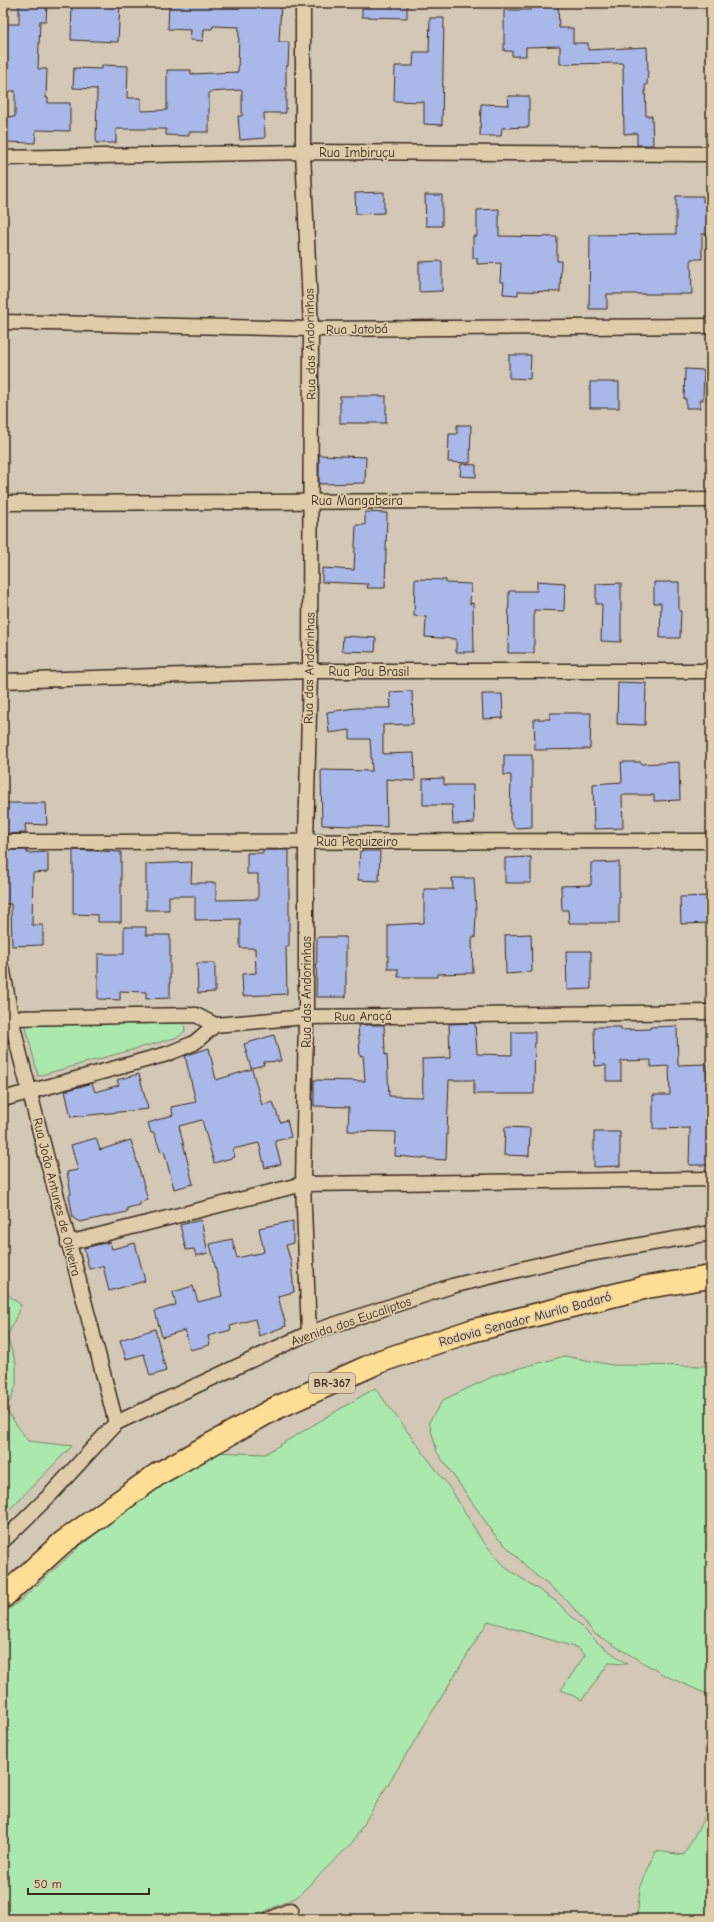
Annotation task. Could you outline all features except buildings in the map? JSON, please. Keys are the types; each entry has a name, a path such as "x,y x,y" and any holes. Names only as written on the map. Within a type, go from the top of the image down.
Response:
{"main road":[{"name":"Rodovia Senador Murilo Badaró","path":"3,1597 62,1543 158,1474 274,1409 381,1361 470,1331 647,1287 711,1277"}],"street":[{"name":"Rua das Andorinhas","path":"303,3 303,152 311,329 310,672 306,841 304,1184 309,1333"},
{"name":"Rua Imbiruçu","path":"3,158 303,152 711,154"},
{"name":"Rua Jatobá","path":"3,322 311,329 711,326"},
{"name":"Rua Mangabeira","path":"3,503 310,500 711,500"},
{"name":"Rua Pau Brasil","path":"3,681 310,672 711,671"},
{"name":"Rua Pequizeiro","path":"3,842 711,841"},
{"name":"Rua João Antunes de Oliveira","path":"3,970 11,1018 68,1243 116,1423"},
{"name":"Rua Araçá","path":"215,1025 306,1017 711,1012"},
{"path":"3,1099 167,1054 194,1043 215,1025 196,1015 11,1018"},
{"path":"68,1243 304,1184 711,1179"},
{"name":"Avenida dos Eucaliptos","path":"3,1541 51,1494 116,1423 309,1333 452,1286 571,1257 711,1233"},
{"path":"271,1919 290,1910"}],"green space":[{"path":"181,1021 184,1023 185,1031 178,1037 38,1076 25,1023"},
{"path":"3,1291 21,1305 7,1337 16,1363 16,1386 6,1410 28,1441 72,1446 7,1512 3,1511"},
{"path":"565,1356 612,1365 711,1366 711,1696 664,1675 595,1634 566,1599 533,1573 495,1535 437,1452 429,1422 443,1400 498,1374"},
{"path":"375,1388 452,1491 481,1539 506,1568 557,1602 598,1643 627,1664 609,1663 582,1700 561,1690 585,1655 578,1648 488,1621 352,1843 297,1897 248,1919 3,1919 3,1614 21,1600 82,1544 159,1487 212,1452 265,1454"},
{"path":"711,1805 711,1919 637,1919 640,1888 656,1851 684,1855"}]}
